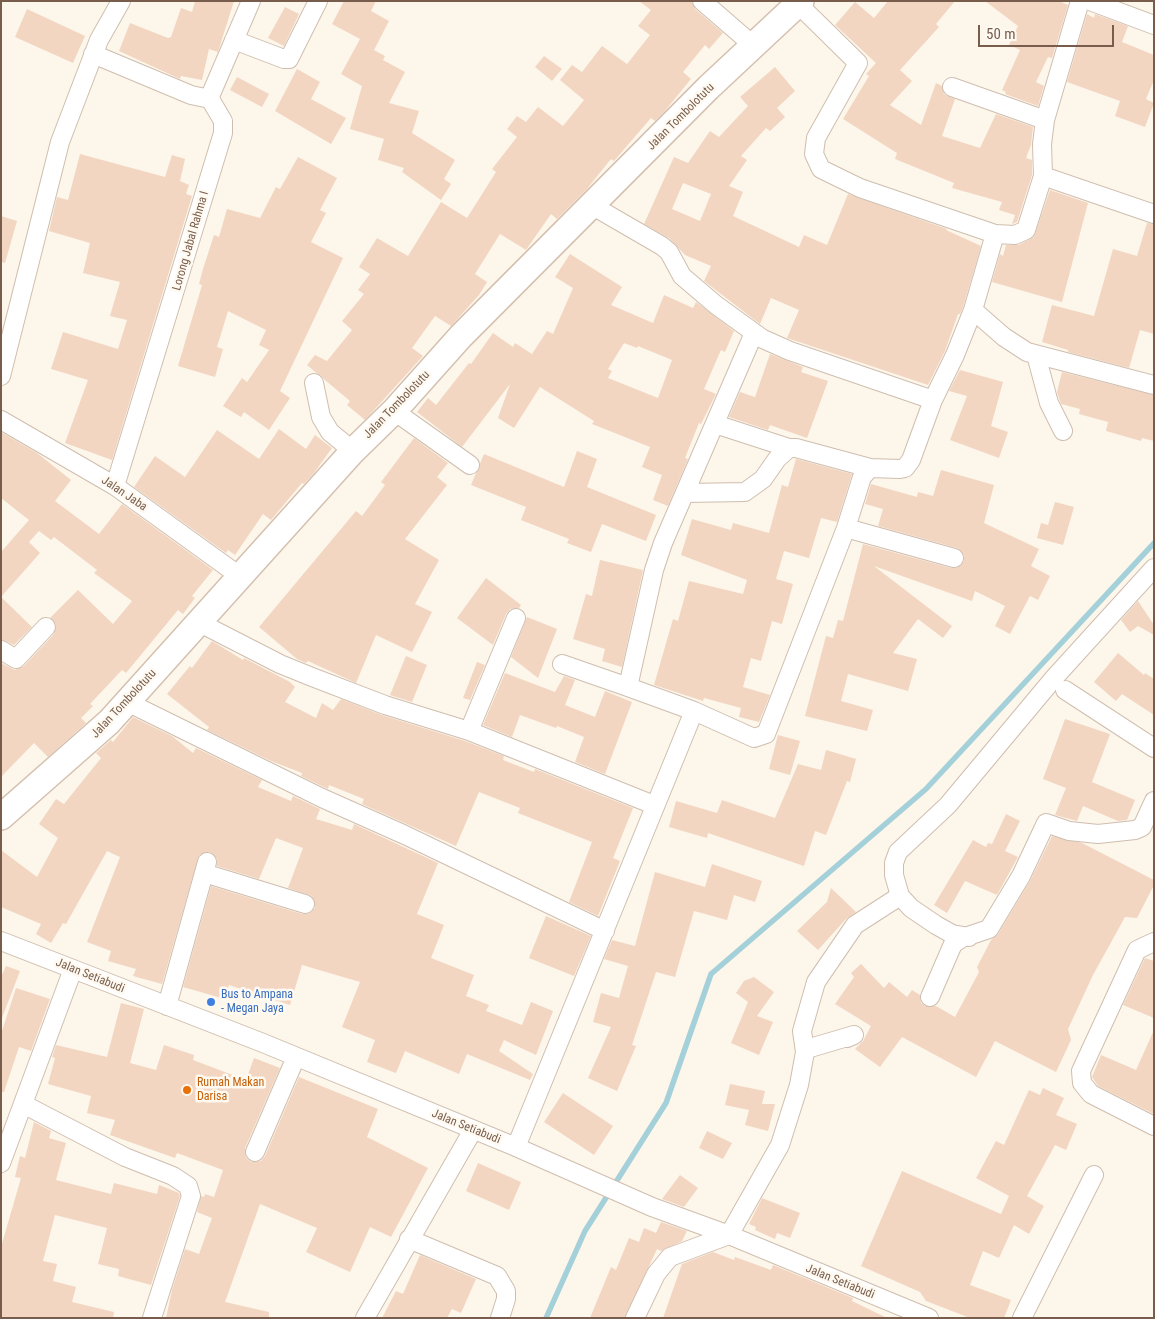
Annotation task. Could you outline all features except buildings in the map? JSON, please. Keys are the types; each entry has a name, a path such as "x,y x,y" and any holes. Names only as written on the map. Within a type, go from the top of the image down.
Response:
{"street":[{"path":"1,376 60,142 93,54 121,1"},
{"path":"93,54 191,95 210,99 251,1"},
{"path":"234,40 284,59 290,58 318,1"},
{"path":"702,1 754,46"},
{"path":"800,3 858,63 816,138 814,154 821,169 860,188 995,234 1018,235 1026,230 1043,176 1042,144 1045,120 1080,1"},
{"path":"1090,1 1154,25"},
{"name":"Jalan Tombolotutu","path":"1,817 87,743 200,623 353,451 394,410 468,329 561,234 593,206 708,88 800,3"},
{"path":"952,87 1045,120"},
{"name":"Lorong Jabal Rahma I","path":"115,486 223,133 223,121 210,99"},
{"path":"1043,176 1154,214"},
{"path":"593,206 662,246 669,252 682,276 716,306 754,332 790,351 933,400"},
{"path":"715,424 789,448 796,448 870,468 900,470 908,464 933,400 956,355 973,310 995,234"},
{"path":"973,310 1004,337 1036,356 1154,385"},
{"path":"628,687 654,570 663,543 754,332"},
{"path":"1036,356 1049,403 1063,431"},
{"path":"314,383 321,417 330,432 353,451"},
{"path":"394,410 470,464"},
{"name":"Jalan Jaba","path":"1,420 115,486 241,577"},
{"path":"685,493 745,492 763,479 777,459 789,448"},
{"path":"562,664 694,711 754,738 766,734 846,528 862,477 870,468"},
{"path":"846,528 954,558"},
{"path":"969,937 952,934 910,908 900,896 894,875 894,863 898,852 948,805 1054,678 1154,568"},
{"path":"469,731 516,618"},
{"path":"200,623 280,664 304,674 385,705 469,731 654,806"},
{"path":"1,650 16,659 46,627"},
{"path":"1065,690 1154,748"},
{"path":"127,702 322,798 405,835 605,931"},
{"path":"516,1147 694,711"},
{"path":"930,997 953,944 989,928 1021,876 1046,823 1069,830 1098,834 1135,830 1142,827 1154,801"},
{"path":"167,1006 206,867 305,904"},
{"path":"636,1318 656,1274 670,1257 728,1235 780,1146 799,1085 805,1052 802,1031 816,982 854,925 900,896"},
{"name":"Jalan Setiabudi","path":"1,941 296,1057 516,1147 652,1206 728,1235 929,1318"},
{"path":"1154,942 1137,950 1081,1071 1082,1083 1090,1094 1154,1126"},
{"path":"2,1156 73,969"},
{"path":"805,1052 810,1048 847,1038"},
{"path":"255,1152 296,1057"},
{"path":"22,1104 124,1156 173,1176 188,1186 191,1196 152,1318"},
{"path":"365,1318 473,1130"},
{"path":"1022,1318 1094,1175"},
{"path":"409,1239 497,1276 506,1291 506,1299 500,1318"}],"waterway":[{"path":"546,1318 585,1231 666,1103 711,974 926,789 1154,543"}],"place":[{"name":"Bus to Ampana - Megan Jaya","path":"211,1002"},
{"name":"Rumah Makan Darisa","path":"187,1090"}]}
